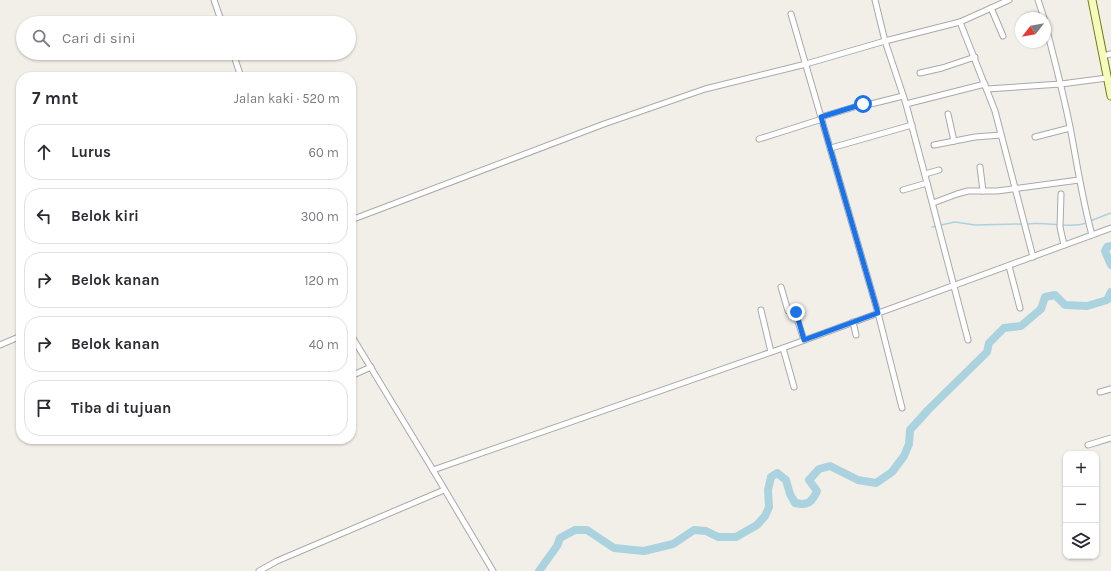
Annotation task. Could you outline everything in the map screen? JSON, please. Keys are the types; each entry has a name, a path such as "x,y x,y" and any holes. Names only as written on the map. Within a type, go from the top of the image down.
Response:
{"street":[{"path":"214,0 220,16"},
{"path":"875,0 885,41 906,104 968,340"},
{"path":"356,218 604,124 705,88 806,64 885,41 960,22 1009,0"},
{"path":"1038,0 1042,12"},
{"path":"1093,0 1111,96"},
{"path":"991,8 1003,36"},
{"path":"791,14 878,313 902,408"},
{"path":"960,22 995,111 1034,257"},
{"path":"1051,46 1061,84 1079,180 1092,235"},
{"path":"1103,56 1111,54"},
{"path":"920,73 975,57"},
{"path":"235,60 239,72"},
{"path":"906,104 986,87 1061,84 1107,78"},
{"path":"759,139 861,105 875,104 903,96"},
{"path":"948,114 954,141"},
{"path":"831,148 912,126"},
{"path":"1035,137 1070,128"},
{"path":"934,145 975,137 1001,135"},
{"path":"980,167 983,191"},
{"path":"925,174 939,170"},
{"path":"933,203 968,191 1015,189 1079,180"},
{"path":"903,190 927,183"},
{"path":"1061,194 1060,225 1064,245"},
{"path":"433,470 783,348 1111,228"},
{"path":"1009,266 1020,308"},
{"path":"781,287 788,311 796,312 804,340"},
{"path":"761,310 771,352"},
{"path":"853,322 856,335"},
{"path":"0,345 16,338"},
{"path":"356,343 493,571"},
{"path":"783,348 794,387"},
{"path":"356,374 371,367"},
{"path":"1100,392 1111,389"},
{"path":"1088,445 1111,438"},
{"path":"259,571 277,561 444,490"}],"waterway":[{"path":"1090,221 1111,213"},
{"path":"932,227 955,222 975,225 1023,224"},
{"path":"1027,224 1042,223 1080,225 1087,223"},
{"path":"1111,246 1107,247 1105,251 1111,265"},
{"path":"539,571 557,546 560,538 575,530 587,530 614,548 644,551 673,544 694,530 706,531 718,537 736,537 757,525 765,516 769,507 768,490 771,477 777,473 786,480 790,494 795,503 799,504 809,502 813,498 817,491 809,480 819,469 830,466 858,480 876,483 892,472 904,456 909,444 910,430 928,410 987,352 989,343 1004,328 1021,326 1041,309 1045,297 1055,295 1065,305 1087,306 1107,300 1111,292"}],"route":[{"path":"796,312 804,340 878,313 821,117 863,104"}]}
